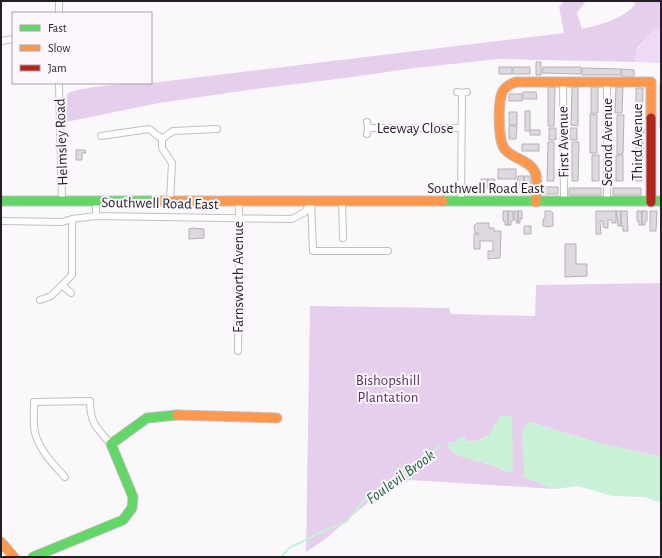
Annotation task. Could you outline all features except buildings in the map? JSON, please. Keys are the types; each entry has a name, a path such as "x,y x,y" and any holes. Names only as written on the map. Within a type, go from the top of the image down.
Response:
{"street":[{"path":"59,1 59,12"},
{"path":"1,41 12,39"},
{"path":"536,202 536,174 528,164 506,151 501,143 501,96 504,90 516,82 607,82"},
{"name":"First Avenue","path":"563,82 564,202"},
{"name":"Third Avenue","path":"607,82 650,82 651,202"},
{"name":"Second Avenue","path":"607,82 607,202"},
{"name":"Helmsley Road","path":"59,84 62,201"},
{"path":"461,201 462,92"},
{"name":"Leeway Close","path":"367,128 461,128"},
{"path":"101,136 149,129 162,139"},
{"path":"162,139 173,131 201,133 217,129"},
{"path":"162,139 162,148 172,163 170,202"},
{"name":"Southwell Road East","path":"1,201 661,201"},
{"path":"96,201 96,216"},
{"name":"Farnsworth Avenue","path":"238,351 239,202"},
{"path":"311,202 313,252 388,251"},
{"name":"Southwell Road East","path":"1,221 62,222 72,218 96,216 292,219 305,212 311,202"},
{"path":"342,202 343,238"},
{"path":"40,300 51,296 72,275 72,218"},
{"path":"62,285 71,293"},
{"path":"33,557 123,520 130,514 134,507 132,492 112,444 98,430 92,421 90,401 34,402 35,432 39,442 45,455 65,477"},
{"path":"112,444 147,418 175,415 277,418"},
{"path":"1,542 14,557"}],"shaded area":[{"path":"661,27 661,63 635,62 637,49 654,30"},
{"path":"500,416 512,416 513,470 509,473 495,466 456,455 448,447 448,443 456,442 458,438 464,437 468,442 486,437 491,432"},
{"path":"529,422 599,443 661,457 661,503 645,497 612,496 578,486 555,489 524,477 522,430"}],"green space":[{"path":"564,1 586,1 577,13 582,29 618,18 636,4 632,1 659,1 661,2 661,27 654,30 637,48 635,62 498,59 415,68 159,103 66,122 67,94 73,91 107,86 152,84 564,33 559,7"},
{"name":"Bishopshill Plantation","path":"661,283 661,457 599,443 529,422 524,477 555,489 410,480 379,493 324,540 306,552 310,306 449,308 451,314 535,316 536,285","holes":["495,424 509,473 495,466 456,455 448,443 456,442 464,437 467,442 479,440 490,435"]}],"waterway":[{"name":"Foulevil Brook","path":"281,557 289,548 328,529 345,523 366,498 375,497 385,484 403,471 418,465 440,446"}],"traffic: fast":[{"path":"1,201 155,201"},
{"path":"443,201 661,201"},
{"path":"33,557 123,520 132,508 133,497 111,444 147,418 177,415"}],"traffic: slow":[{"path":"536,202 537,183 535,172 529,164 507,152 502,143 499,121 500,105 502,93 508,86 516,82 651,82 651,118"},
{"path":"155,201 443,201"},
{"path":"177,415 277,418"},
{"path":"1,542 14,557"}],"traffic: jam":[{"path":"651,118 651,202"}]}
